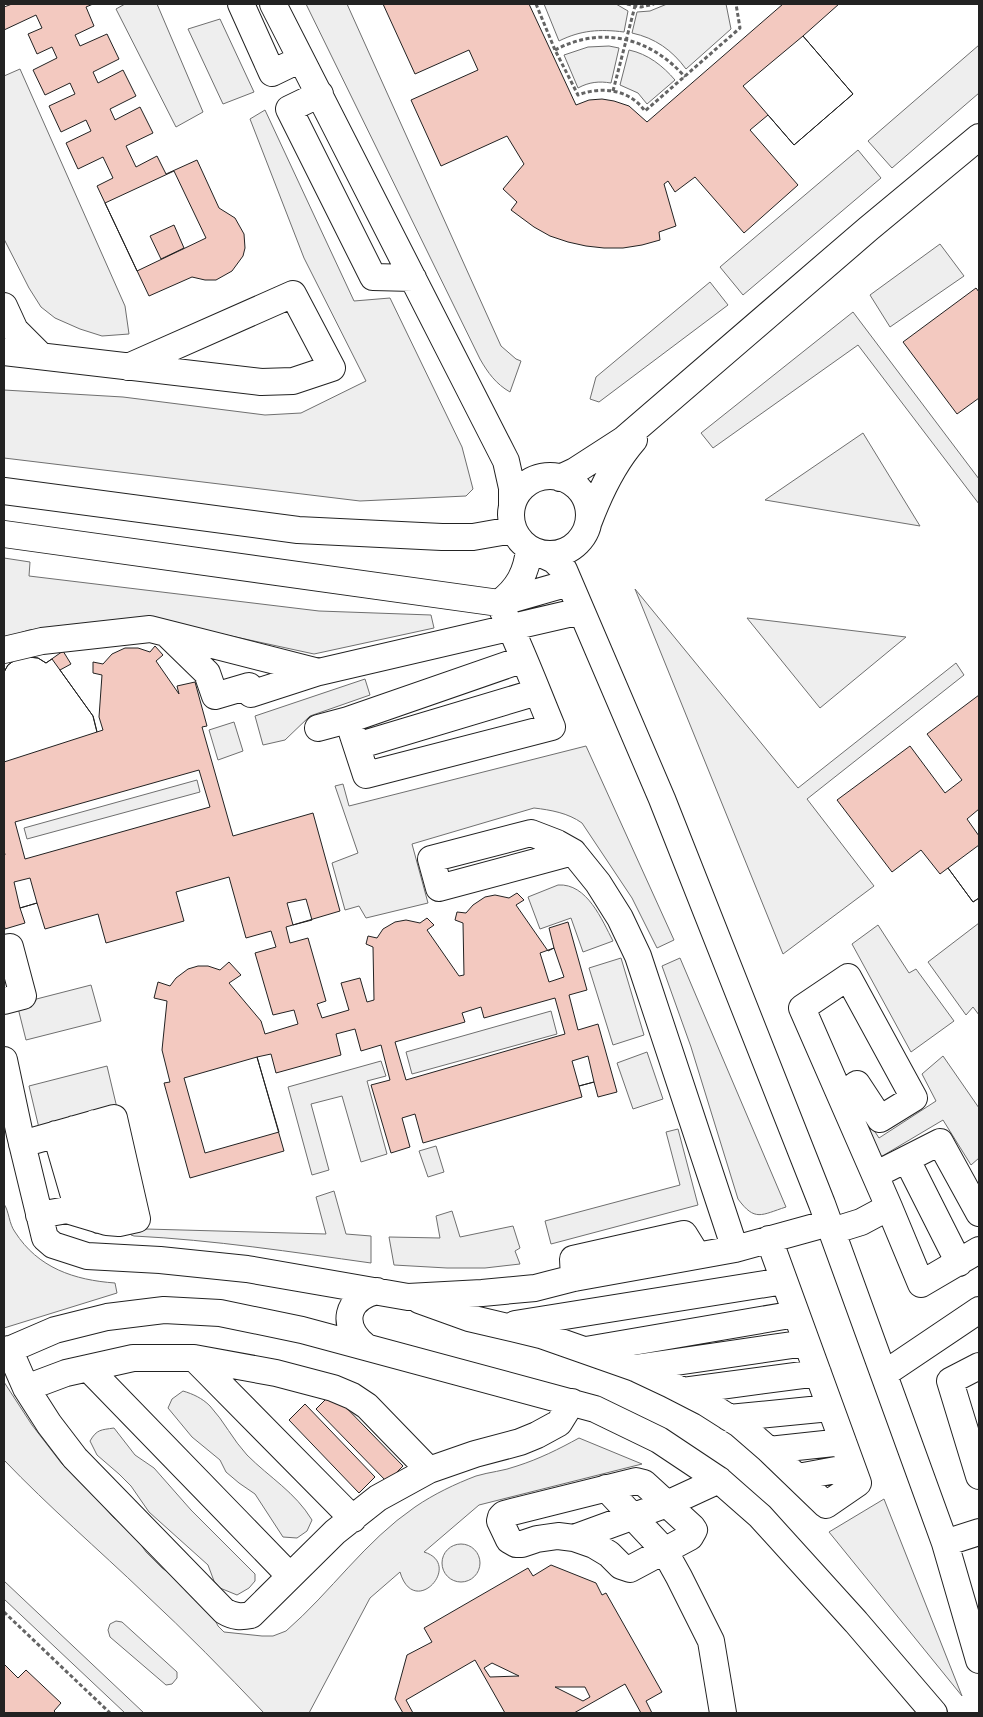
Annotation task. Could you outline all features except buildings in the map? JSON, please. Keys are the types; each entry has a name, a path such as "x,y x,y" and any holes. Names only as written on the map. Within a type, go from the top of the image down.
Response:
{"street":[{"path":"241,4 272,73 301,59"},
{"path":"273,4 498,444 511,478 524,535 561,566 662,799 831,1227 945,1543 979,1660"},
{"path":"320,94 289,109 373,277 413,278"},
{"path":"499,603 509,595 524,574 524,535 516,495 524,486 534,480 575,471 623,440 868,229 979,137"},
{"path":"4,352 128,367 261,382 293,381 332,368 293,294 128,367"},
{"path":"4,306 15,330 41,356"},
{"path":"569,583 568,569 570,560 604,483 615,465 654,414"},
{"path":"4,491 298,530 442,537 524,535 554,554 567,551 583,532 589,509 585,498 578,488 568,481 520,465 498,444"},
{"path":"4,534 499,603 569,583"},
{"path":"348,720 366,775 552,727 511,627 499,603"},
{"path":"167,634 204,674 214,696 249,686 251,694 319,672 581,611"},
{"path":"4,650 42,641 150,629 319,672"},
{"path":"204,674 244,653"},
{"path":"318,728 348,720 524,660"},
{"path":"204,674 292,665"},
{"path":"357,746 537,692"},
{"path":"573,852 598,883 620,918 638,956 735,1249"},
{"path":"4,948 10,946 23,996 4,1001"},
{"path":"841,1096 857,1084 880,1119 914,1098 848,977 802,1008 921,1284 969,1256 906,1160"},
{"path":"4,1060 45,1238 53,1245 87,1256 160,1260 247,1269 408,1297 469,1318 541,1335 582,1351 635,1368 706,1403 739,1424 798,1477 852,1468 769,1239"},
{"path":"22,1144 75,1129"},
{"path":"75,1129 99,1219"},
{"path":"75,1129 99,1219"},
{"path":"875,1175 940,1142 979,1214"},
{"path":"408,1297 535,1288 574,1278 573,1259 684,1234 696,1256 735,1249 769,1239 861,1222 889,1206"},
{"path":"39,1215 67,1210 99,1219"},
{"path":"502,1326 784,1281"},
{"path":"341,1285 351,1299 352,1308 349,1319 351,1330 365,1346"},
{"path":"319,1334 332,1332 341,1327 349,1319 352,1308 358,1299 367,1293 378,1291"},
{"path":"572,1402 559,1423 537,1435 429,1470 378,1498 335,1532 251,1615 241,1617 231,1616 224,1611 75,1458 49,1424 26,1388 7,1351 55,1330 107,1317 164,1310 220,1313 319,1334 572,1402 595,1409 659,1440 719,1480 760,1516 856,1622 934,1713"},
{"path":"884,1374 979,1310"},
{"path":"582,1351 796,1314"},
{"path":"635,1368 806,1342"},
{"path":"26,1388 66,1373 133,1358 194,1358 276,1373 333,1388 352,1396 367,1406 429,1470"},
{"path":"194,1358 353,1518"},
{"path":"979,1366 950,1381 979,1476"},
{"path":"88,1368 290,1576"},
{"path":"683,1391 818,1373"},
{"path":"729,1418 830,1408"},
{"path":"769,1450 843,1442"},
{"path":"574,1538 667,1504 719,1480"},
{"path":"632,1481 640,1482 667,1504 694,1530 690,1537 630,1569 626,1569 594,1544 574,1538 558,1536 516,1544 509,1540 500,1521 504,1514 632,1481"},
{"path":"606,1488 664,1550 679,1577 711,1641 724,1713"},
{"path":"945,1543 979,1532"}],"path":[{"path":"536,4 555,50 578,95 595,90 613,91 631,98 645,111 740,28 736,4"},
{"path":"627,4 641,7 654,4"},
{"path":"613,91 635,6"},
{"path":"555,50 574,42 588,39 608,37 626,40 642,44 660,54 671,62 685,77"},
{"path":"4,1612 110,1713"}],"shaded area":[{"path":"125,4 157,4 203,112 176,127 116,9"},
{"path":"306,4 347,4 501,346 521,361 510,392 493,378 480,359"},
{"path":"544,4 616,4 628,11 624,32 591,31 559,41"},
{"path":"667,4 726,4 731,29 686,69 675,56 656,42 632,33 637,12 650,11"},
{"path":"220,19 254,92 223,104 188,29"},
{"path":"979,45 979,93 892,168 868,141"},
{"path":"609,46 619,48 611,83 594,82 578,88 564,55 588,47"},
{"path":"629,50 643,54 655,61 675,80 647,104 638,93 620,85"},
{"path":"20,69 125,306 129,334 102,336 55,318 41,307 4,239 4,76"},
{"path":"265,110 354,301 390,298 462,447 473,489 466,496 360,501 4,458 4,390 123,397 265,415 301,413 366,381 304,258 250,119"},
{"path":"858,150 881,178 743,295 720,267"},
{"path":"940,244 964,276 890,327 870,295"},
{"path":"710,282 728,305 599,402 590,399 596,377"},
{"path":"853,312 979,479 979,504 858,345 713,448 701,433"},
{"path":"863,433 920,526 765,500"},
{"path":"4,558 30,562 29,576 319,611 431,615 434,628 314,654 148,618 29,630 4,638"},
{"path":"635,589 798,788 956,663 964,675 807,799 874,886 783,954"},
{"path":"747,618 906,637 820,708"},
{"path":"365,679 370,695 310,716 285,740 263,745 255,716"},
{"path":"234,722 243,751 218,760 209,730"},
{"path":"586,746 674,940 657,948 632,898 582,823 559,812 534,808 412,844 428,903 366,918 359,906 345,910 332,863 358,853 335,786 343,784 349,806"},
{"path":"197,780 200,792 27,839 24,828"},
{"path":"558,885 568,886 585,896 592,904 613,941 583,952 571,918 540,929 528,897"},
{"path":"979,923 979,1015 973,1007 966,1015 928,962"},
{"path":"878,925 909,973 916,969 954,1021 911,1052 852,944"},
{"path":"621,958 644,1035 613,1045 589,968"},
{"path":"680,958 786,1207 759,1215 749,1211 738,1199 691,1047 662,966"},
{"path":"91,985 101,1021 26,1040 17,1004"},
{"path":"551,1011 557,1034 412,1074 406,1052"},
{"path":"647,1052 663,1099 633,1109 617,1063"},
{"path":"943,1056 979,1108 979,1158 971,1165 943,1120 879,1158 857,1104 879,1138 936,1101 922,1074"},
{"path":"381,1061 386,1076 367,1081 387,1154 361,1162 342,1096 311,1104 329,1170 312,1175 288,1087"},
{"path":"107,1066 117,1108 39,1128 29,1086"},
{"path":"678,1129 698,1205 551,1244 545,1221 680,1185 666,1132"},
{"path":"436,1146 444,1172 428,1177 419,1151"},
{"path":"334,1191 346,1234 371,1236 371,1263 223,1243 134,1236 130,1233 146,1229 326,1234 316,1197"},
{"path":"4,1204 13,1229 35,1255 58,1270 71,1275 115,1283 117,1293 4,1328"},
{"path":"452,1211 460,1237 513,1226 520,1248 515,1251 520,1264 485,1268 394,1265 389,1237 440,1238 436,1216"},
{"path":"4,1382 32,1425 62,1464 114,1518 129,1527 146,1552 212,1614 218,1626 224,1632 273,1636 286,1631 397,1520 430,1498 468,1479 525,1463 549,1454 579,1438 642,1464 479,1505 424,1552 435,1558 439,1567 438,1576 432,1585 424,1590 415,1591 407,1585 400,1572 370,1598 309,1713 264,1713 175,1623 4,1460"},
{"path":"183,1391 197,1397 210,1406 247,1455 298,1501 312,1520 307,1531 297,1538 283,1537 255,1494 226,1472 220,1460 192,1437 168,1408 172,1399"},
{"path":"114,1428 135,1455 154,1468 191,1510 255,1574 255,1581 249,1588 237,1595 220,1588 214,1581 208,1565 149,1512 131,1486 97,1455 90,1441 100,1431"},
{"path":"884,1499 962,1696 829,1532"},
{"path":"461,1544 475,1549 480,1563 475,1577 461,1582 447,1577 442,1563 447,1549"},
{"path":"4,1581 144,1713 125,1713 4,1599"},
{"path":"116,1621 122,1622 177,1672 177,1678 172,1684 166,1685 110,1637 108,1630 110,1624"}]}
